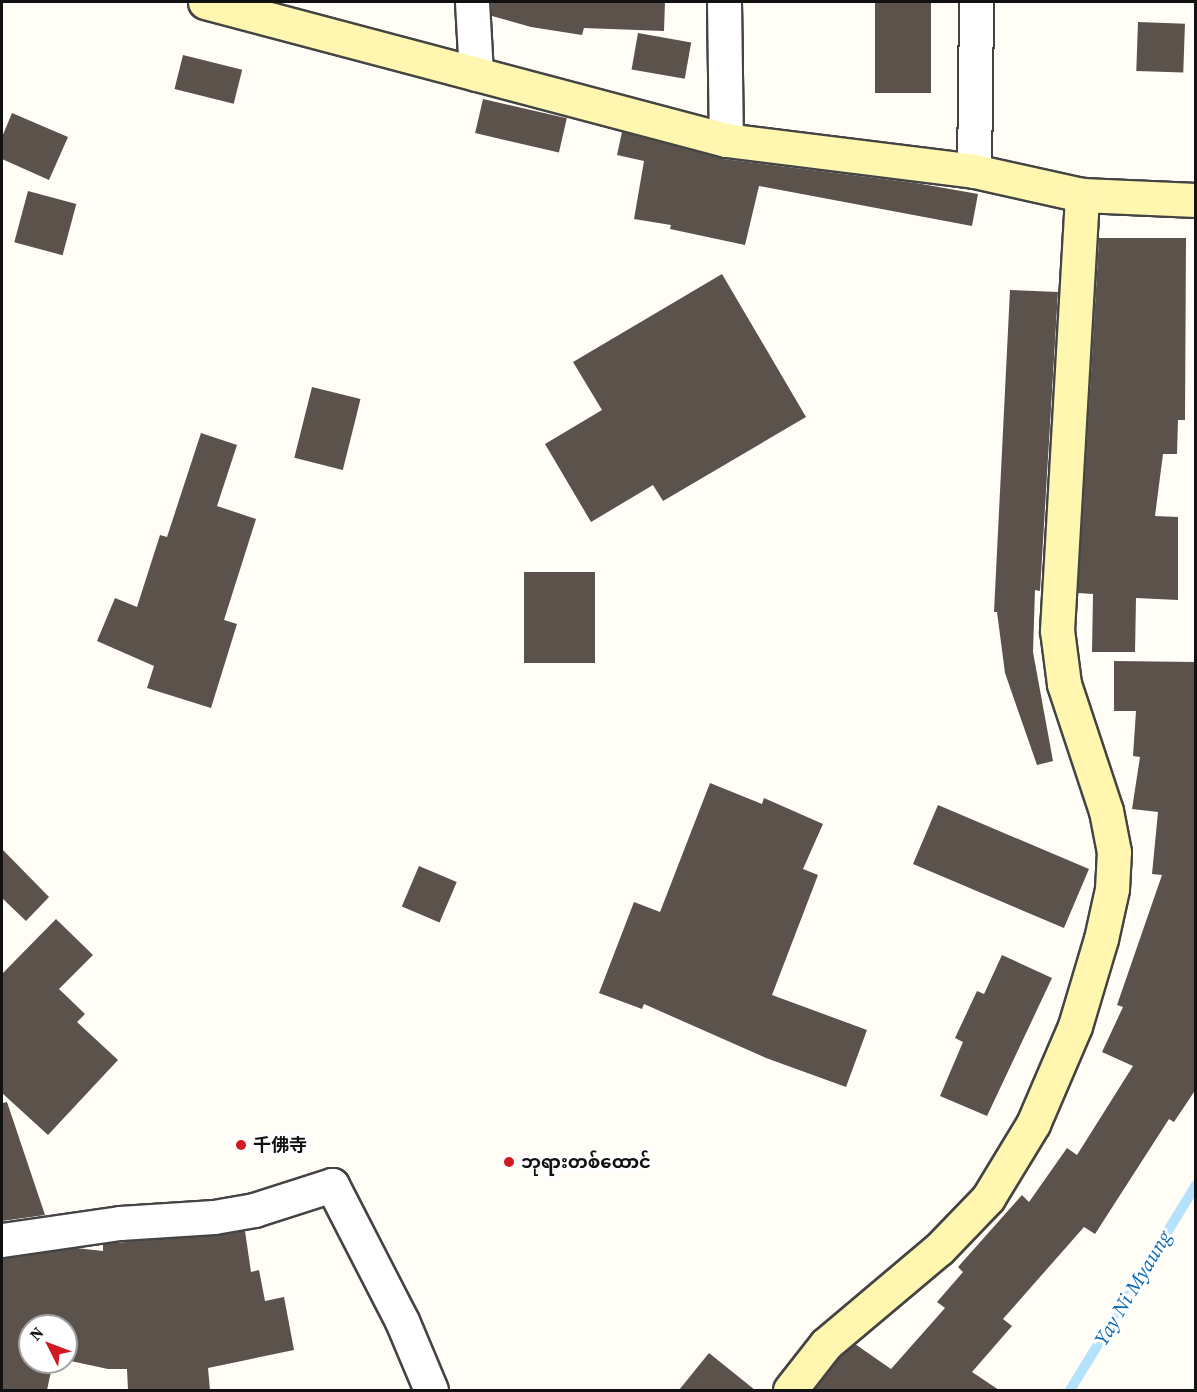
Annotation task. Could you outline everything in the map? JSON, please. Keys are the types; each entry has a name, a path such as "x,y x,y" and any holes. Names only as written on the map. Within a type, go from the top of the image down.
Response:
{"street":[{"path":"205,2 726,140 974,171 1082,195 1159,196 1196,200"},
{"path":"472,2 476,74"},
{"path":"724,2 726,140"},
{"path":"974,171 976,2"},
{"path":"790,1390 826,1344 939,1249 988,1198 1033,1124 1075,1026 1101,939 1112,889 1114,852 1106,811 1064,684 1057,630 1082,195"},
{"path":"2,1239 120,1223 214,1217 254,1210 332,1185 402,1321 431,1390"}],"building":[{"path":"491,2 665,2 664,31 584,28 582,35 531,27 492,16"},
{"path":"875,2 931,2 931,93 875,93"},
{"path":"1138,22 1185,24 1183,73 1136,71"},
{"path":"638,33 691,42 685,79 632,69"},
{"path":"183,55 242,70 234,104 175,89"},
{"path":"483,99 567,118 559,152 475,133"},
{"path":"12,113 68,137 49,180 2,159 2,137"},
{"path":"622,132 724,159 916,183 978,194 972,226 759,186 745,245 670,229 671,225 634,219 644,161 617,155"},
{"path":"28,191 76,204 63,255 14,242"},
{"path":"1099,238 1186,238 1185,420 1178,420 1177,454 1163,454 1155,516 1178,517 1178,600 1136,598 1135,652 1092,652 1093,594 1078,593"},
{"path":"722,274 806,417 663,501 653,485 591,522 545,444 602,410 573,362"},
{"path":"1010,290 1058,292 1040,591 1035,590 1033,652 1053,761 1037,765 1005,673 997,612 994,612"},
{"path":"312,387 361,399 343,470 294,458"},
{"path":"201,433 237,445 217,506 256,519 224,620 237,624 211,708 147,688 154,666 97,641 115,598 137,607 160,535 167,537"},
{"path":"524,572 595,572 595,663 524,663"},
{"path":"1114,661 1195,662 1196,1089 1174,1122 1169,1119 1095,1234 1084,1227 1003,1319 1012,1326 972,1372 999,1390 815,1390 840,1357 855,1344 891,1369 945,1308 937,1302 963,1272 958,1267 1022,1195 1029,1202 1067,1148 1077,1155 1133,1066 1102,1052 1123,1007 1117,1005 1162,875 1152,874 1158,812 1132,809 1140,757 1133,756 1136,711 1114,711"},
{"path":"710,783 762,804 764,798 823,824 803,869 818,875 772,995 867,1030 846,1087 766,1058 644,1004 642,1009 599,993 634,902 660,912"},
{"path":"938,805 1089,869 1064,928 913,864"},
{"path":"2,849 49,897 26,921 2,898"},
{"path":"419,866 457,882 440,923 402,907"},
{"path":"56,919 93,955 59,989 85,1014 77,1022 118,1060 48,1135 2,1093 2,974"},
{"path":"1002,955 1052,978 987,1116 940,1096 963,1042 955,1038 977,991 984,994"},
{"path":"7,1102 45,1215 2,1221 2,1103"},
{"path":"245,1231 251,1272 259,1270 265,1301 284,1297 294,1350 208,1368 210,1390 128,1390 127,1369 108,1369 78,1363 78,1314 18,1314 18,1374 50,1374 47,1390 2,1390 2,1258 76,1248 103,1251 103,1244"},
{"path":"709,1353 755,1390 679,1390"}],"waterway":[{"name":"Yay Ni Myaung","path":"1070,1390 1196,1185"}],"place":[{"name":"千佛寺","path":"241,1145"},
{"name":"ဘုရားတစ်ထောင်","path":"509,1162"}]}
